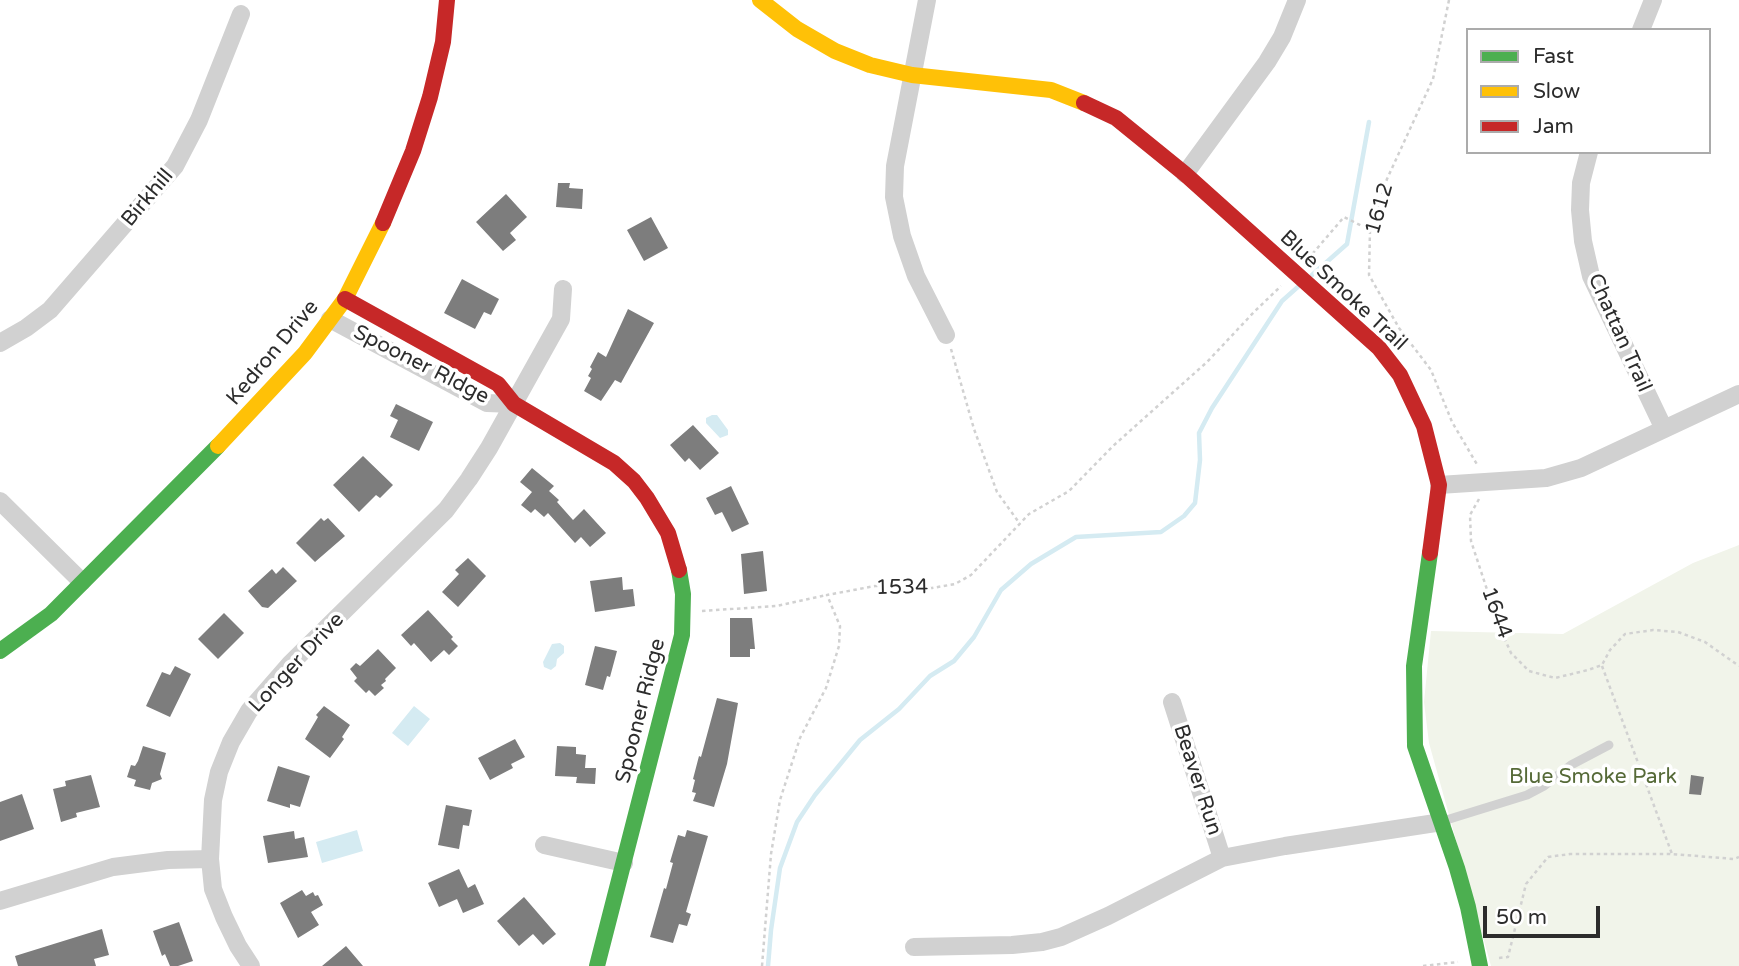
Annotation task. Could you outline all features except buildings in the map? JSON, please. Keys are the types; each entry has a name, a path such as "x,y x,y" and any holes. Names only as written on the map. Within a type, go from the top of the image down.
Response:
{"street":[{"name":"Kedron Drive","path":"0,651 51,614 273,390 305,353 345,299 388,213 413,152 443,42 447,0"},
{"name":"Blue Smoke Trail","path":"760,0 797,29 835,51 870,65 912,75 1028,86 1070,96 1116,118 1185,174 1379,348 1400,375 1424,426 1439,485 1416,653 1413,694 1415,746 1468,906 1479,963"},
{"path":"927,0 895,166 894,197 902,236 916,276 946,335"},
{"path":"1185,174 1267,62 1282,37 1297,0"},
{"path":"1643,28 1653,0"},
{"name":"Birkhill","path":"0,343 50,310 170,172 199,120 241,14"},
{"name":"Chattan Trail","path":"1588,154 1581,183 1580,210 1583,241 1591,276 1664,429"},
{"name":"Longer Drive","path":"251,966 224,917 214,889 210,859 213,800 219,772 231,742 249,711 290,664 446,510 469,479 561,319 563,289"},
{"name":"Spooner Ridge","path":"345,299 499,384 514,404 593,449 634,481 659,516 676,555 683,594 682,635 597,966"},
{"name":"Spooner RIdge","path":"330,319 487,403 514,404"},
{"path":"1439,485 1546,478 1581,468 1739,394"},
{"path":"0,501 82,583"},
{"name":"Beaver Run","path":"1172,702 1222,858"},
{"path":"914,947 1012,946 1061,937 1222,858 1442,822"},
{"path":"544,845 624,863"},
{"path":"0,901 113,867 168,860 210,859"}],"lane":[{"path":"1442,822 1527,795 1572,765 1609,745"}],"path":[{"name":"1612","path":"1449,0 1433,79 1387,179 1370,230 1369,275 1399,328 1431,370 1452,422 1478,466 1479,483"},
{"name":"1534","path":"683,613 776,606 875,586 932,589 955,584 971,576 1029,514 1069,491 1113,446 1207,362 1295,273 1343,217 1370,230"},
{"path":"946,335 974,429 997,492 1020,524"},
{"name":"1644","path":"1479,483 1482,494 1470,515 1471,541 1499,626 1511,653 1529,671 1555,678 1602,665"},
{"path":"762,966 771,854 780,800 800,738 826,688 839,646 840,626 827,596"},
{"path":"1672,854 1602,665 1610,650 1625,634 1653,630 1678,632 1705,642 1739,666"},
{"path":"1423,966 1479,963 1508,957 1526,884 1548,857 1570,854 1672,854 1734,859 1739,857"}],"green space":[{"name":"Blue Smoke Park","path":"1739,545 1739,966 1491,966 1429,743 1424,702 1431,631 1563,634 1693,563"}],"water":[{"path":"717,415 728,430 728,435 720,438 706,423 706,418"},
{"path":"560,643 564,646 564,653 557,659 556,666 551,670 544,667 543,662 552,644"},
{"path":"414,706 430,719 408,746 392,733"},
{"path":"357,830 363,851 322,863 316,842"}],"waterway":[{"path":"1312,275 1347,244 1369,122"},
{"path":"768,966 780,868 797,822 815,795 860,740 899,709 930,676 954,661 974,637 1001,590 1031,564 1076,537 1161,532 1184,516 1195,503 1200,460 1199,433 1212,408 1282,301 1300,285"}],"traffic: fast":[{"path":"0,651 51,614 218,446"},
{"path":"1430,553 1414,666 1415,746 1457,868 1480,966"},
{"path":"597,966 682,635 683,594 679,570"}],"traffic: slow":[{"path":"760,0 797,29 835,51 870,65 912,75 1051,90 1084,103"},
{"path":"218,446 305,353 345,299 383,223"}],"traffic: jam":[{"path":"383,223 413,151 430,97 443,42 447,0"},
{"path":"1084,103 1116,118 1185,174 1379,348 1400,375 1424,426 1439,485 1430,553"},
{"path":"345,299 498,384 514,404 614,463 634,481 647,498 668,533 679,570"}]}
